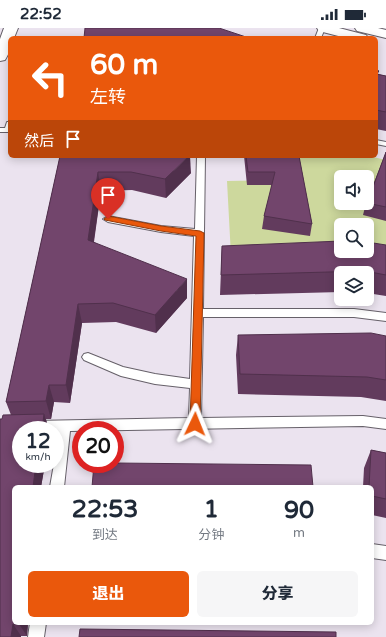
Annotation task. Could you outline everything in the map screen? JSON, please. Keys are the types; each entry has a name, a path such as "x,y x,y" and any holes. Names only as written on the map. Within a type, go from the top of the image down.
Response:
{"street":[{"path":"0,57 11,28"},
{"path":"323,28 353,36"},
{"path":"362,28 386,34"},
{"path":"0,60 8,47"}],"lane":[{"path":"195,424 201,158"},
{"path":"108,219 161,229 200,233"},
{"path":"198,313 354,313 386,317"},
{"path":"88,357 121,371 155,379 196,384"},
{"path":"56,485 65,425 363,421 386,424"},
{"path":"374,551 386,553"},
{"path":"36,637 38,625"}],"green space":[{"path":"298,158 378,158 386,160 386,261 231,256 227,181 302,180"}],"building":[{"path":"85,28 219,28 243,36 84,36"},
{"path":"378,74 386,76 386,112 378,110"},
{"path":"386,152 386,207 374,204 374,184"},
{"path":"60,158 187,158 165,179 131,172 98,172 88,240 187,279 155,315 113,303 78,304 66,385 49,385 46,401 6,402"},
{"path":"246,158 299,158 312,224 264,216 275,172 248,172"},
{"path":"334,241 334,258 374,258 374,243 386,245 386,275 374,273 374,266 334,266 334,272 221,275 222,246"},
{"path":"371,333 386,336 386,380 367,377 240,374 238,335"},
{"path":"44,414 43,421 12,421 12,473 35,473 33,485 12,485 13,625 11,637 0,637 0,419 2,419 3,415"},
{"path":"371,450 386,453 386,499 374,496 374,485 369,485"},
{"path":"124,463 311,465 313,485 92,485 93,473 124,473"},
{"path":"80,629 336,632 336,637 79,637"}],"route":[{"path":"108,219 161,229 200,233 195,424"}]}
